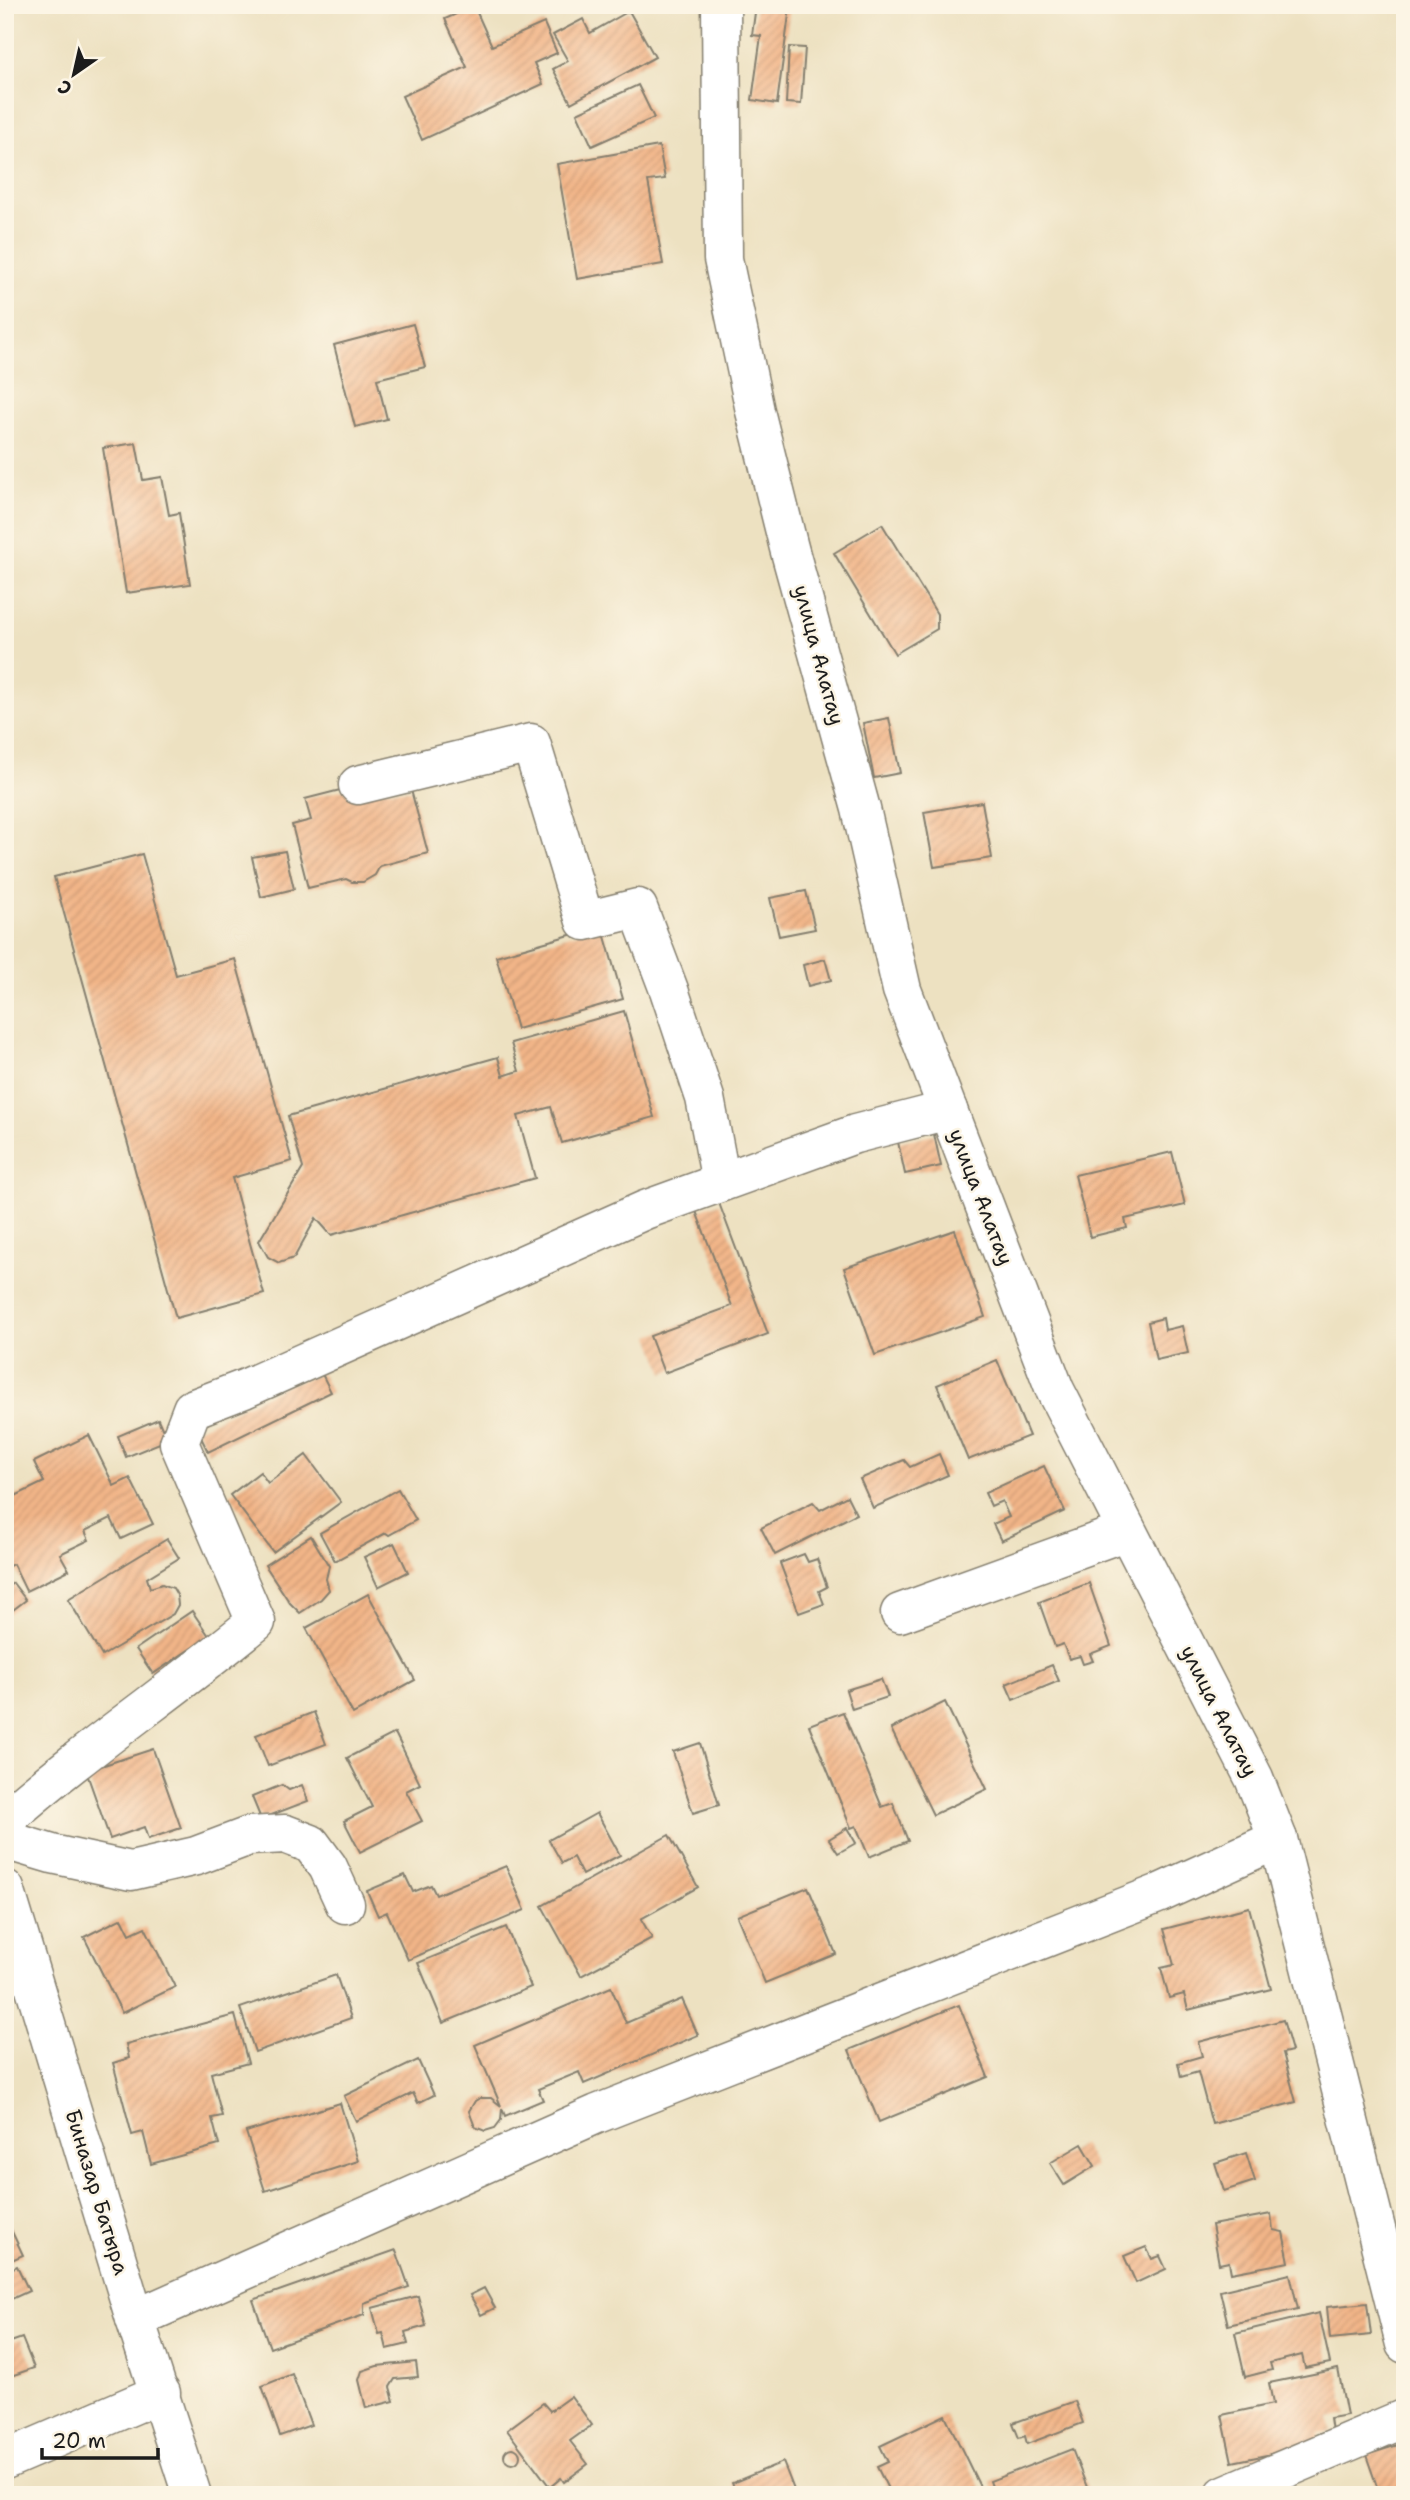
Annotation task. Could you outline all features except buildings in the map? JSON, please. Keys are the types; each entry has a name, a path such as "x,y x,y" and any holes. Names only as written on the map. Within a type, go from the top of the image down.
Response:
{"street":[{"name":"улица Алатау","path":"721,5 723,259 755,411 789,548 861,809 902,990 1055,1390 1254,1778 1278,1839 1405,2344"},
{"path":"358,785 531,743 585,921 638,908 705,1098 721,1182"},
{"path":"5,1820 50,1780 256,1622 179,1443 192,1409 244,1389 645,1210 855,1134 947,1110"},
{"path":"900,1613 1127,1531"},
{"path":"5,1840 52,1854 131,1871 196,1856 249,1836 285,1834 311,1844 328,1867 345,1904"},
{"path":"135,2319 597,2114 1160,1893 1278,1839"},
{"name":"Биназар Батыра","path":"5,1889 135,2319 192,2495"},
{"path":"5,2460 161,2393"},
{"path":"1224,2495 1405,2418"}]}
